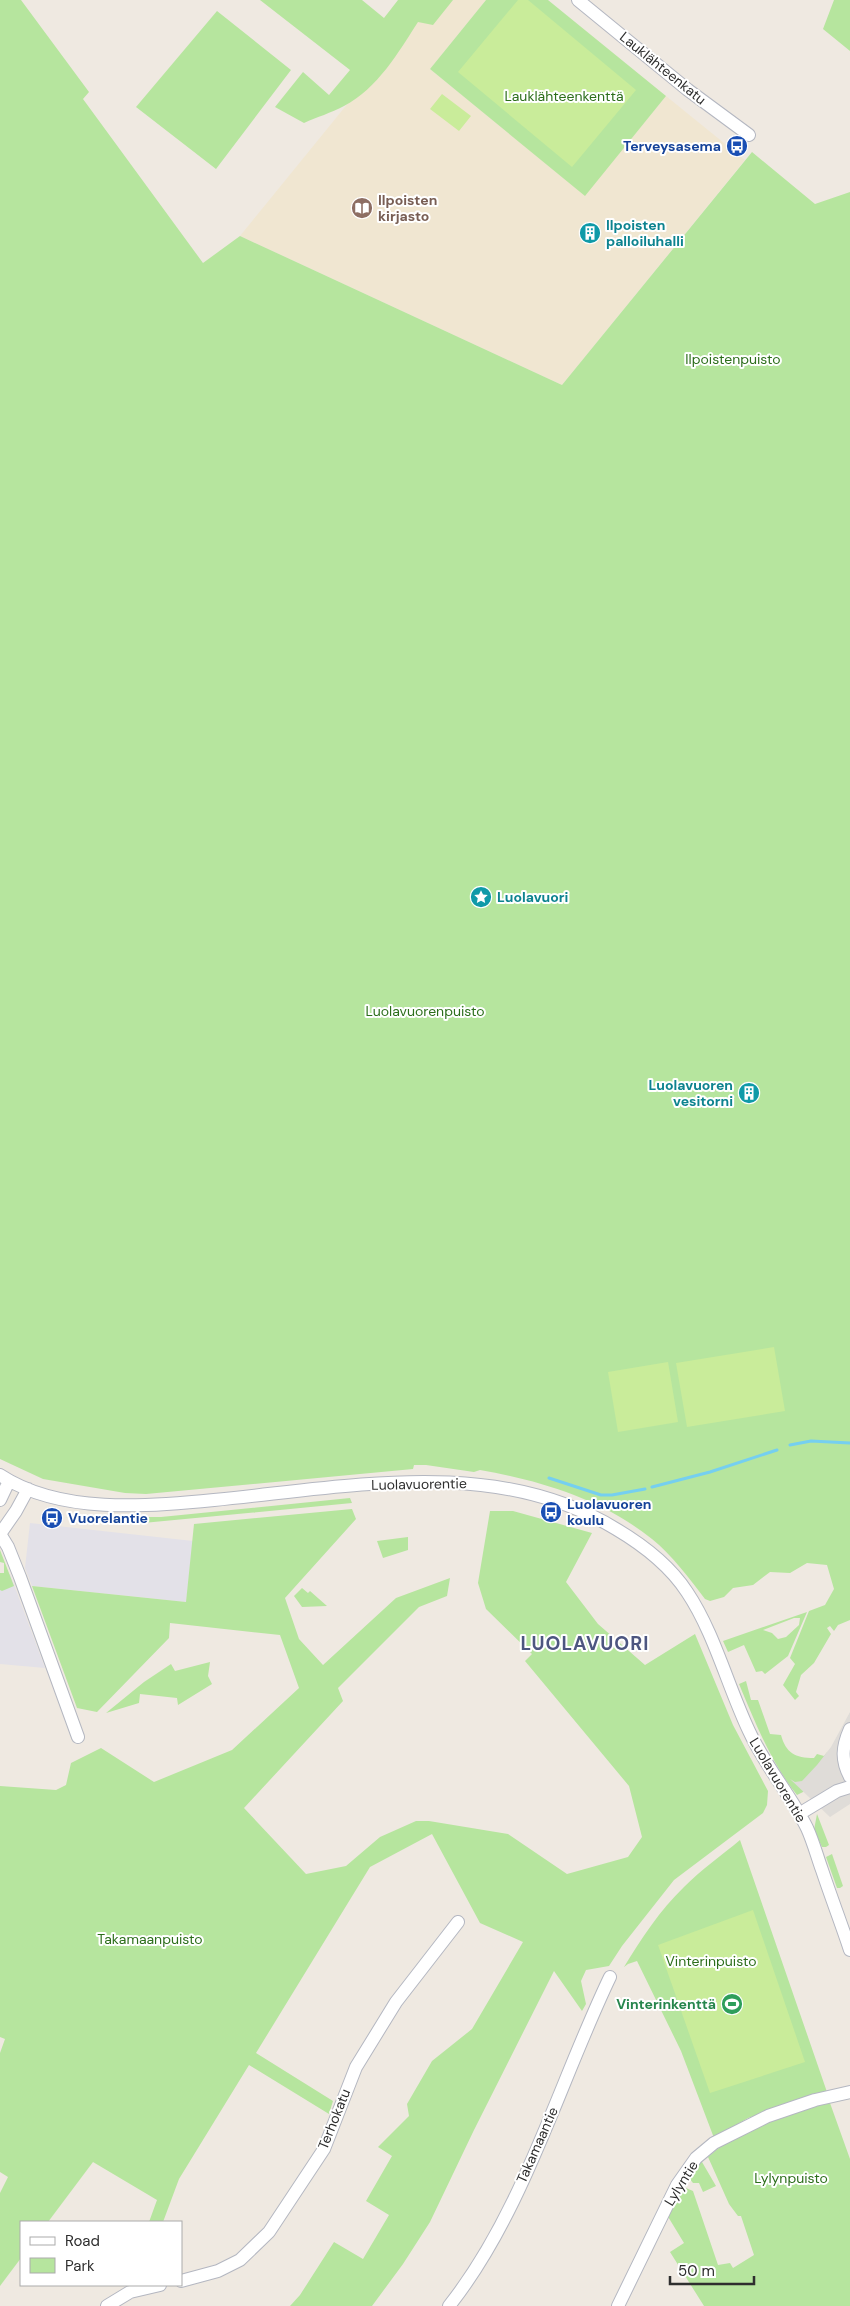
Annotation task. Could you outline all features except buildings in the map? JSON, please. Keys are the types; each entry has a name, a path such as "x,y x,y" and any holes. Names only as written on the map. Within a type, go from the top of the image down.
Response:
{"street":[{"name":"Lauklähteenkatu","path":"578,0 688,90 749,135"},
{"name":"Luolavuorentie","path":"5,1478 28,1489 68,1500 92,1503 149,1505 413,1481 473,1482 550,1498 581,1510 617,1529 648,1551 687,1592 701,1617 749,1732 761,1756 808,1829 850,1950"},
{"path":"0,1500 5,1478"},
{"path":"28,1489 0,1534 8,1547 24,1585 78,1737"},
{"path":"850,1729 843,1752 845,1766 850,1777"},
{"path":"799,1814 837,1791 850,1787"},
{"name":"Terhokatu","path":"182,2282 218,2271 240,2260 269,2232 324,2149 333,2131 348,2084 356,2067 407,1984 458,1922"},
{"name":"Takamaantie","path":"449,2306 480,2261 503,2222 610,1977"},
{"name":"Lylyntie","path":"618,2306 677,2185 687,2169 706,2148 768,2116 822,2098 850,2092"},
{"path":"106,2306 130,2292 156,2286"}],"shaded area":[{"path":"432,0 486,0 430,69 585,195 666,96 745,160 562,385 240,236"},
{"path":"30,1523 193,1541 186,1602 32,1586 25,1568"},
{"path":"0,1573 10,1574 45,1668 0,1664"},
{"path":"850,1712 850,1804 830,1817 790,1779 795,1782 802,1781 817,1765 831,1747"}],"green space":[{"name":"Luolavuorenpuisto","path":"0,0 21,0 89,92 83,99 203,263 240,236 562,385 752,152 815,204 850,192 850,1620 838,1625 834,1631 830,1626 827,1628 831,1634 814,1663 801,1675 796,1692 799,1696 795,1700 783,1685 795,1664 790,1658 809,1611 825,1605 834,1589 827,1565 807,1563 790,1573 770,1572 753,1585 733,1588 724,1597 710,1601 705,1599 666,1552 633,1525 592,1502 548,1486 503,1474 480,1470 474,1472 414,1465 413,1469 146,1494 125,1493 43,1479 0,1459"},
{"path":"260,0 362,0 384,18 398,0 453,0 433,25 418,22 386,69 367,90 344,106 304,123 275,107 303,72 329,95 350,70"},
{"name":"Lauklähteenkenttä","path":"486,0 548,0 666,96 585,196 430,69"},
{"path":"518,0 528,0 636,90 572,167 458,72"},
{"path":"834,0 850,0 850,51 823,29"},
{"path":"217,11 291,70 216,169 136,107"},
{"path":"442,94 471,116 459,131 430,109"},
{"path":"774,1347 785,1411 687,1427 676,1363"},
{"path":"668,1362 678,1422 618,1432 608,1372"},
{"path":"350,1498 352,1503 143,1523 65,1517 161,1517"},
{"name":"Takamaanpuisto","path":"352,1509 356,1519 285,1598 299,1639 323,1665 396,1598 450,1578 447,1596 419,1607 338,1688 343,1701 244,1808 306,1874 346,1866 380,1837 416,1821 429,1821 508,1834 567,1874 628,1857 642,1837 629,1786 525,1661 532,1654 486,1609 478,1583 490,1511 513,1511 592,1533 566,1582 598,1624 645,1665 695,1634 733,1725 768,1791 767,1805 763,1813 674,1880 622,1946 609,1966 586,1970 581,1981 586,2004 582,2011 554,1971 430,2222 403,2264 372,2306 290,2306 300,2295 334,2242 363,2259 389,2215 366,2201 392,2156 378,2147 409,2116 407,2104 432,2061 472,2029 523,1942 480,1923 432,1834 370,1867 256,2053 333,2101 329,2114 249,2065 179,2179 163,2221 149,2221 157,2200 93,2162 49,2221 20,2221 20,2259 0,2286 0,2193 8,2177 0,2172 0,2053 5,2039 0,2037 0,1786 56,1790 66,1785 71,1763 101,1748 154,1782 232,1750 299,1688 280,1635 170,1623 169,1638 97,1712 77,1708 32,1586 186,1602 194,1524"},
{"path":"408,1537 408,1550 383,1558 377,1541"},
{"path":"0,1550 14,1586 2,1591 0,1590 0,1573 4,1573 4,1563 0,1562"},
{"path":"302,1588 308,1593 310,1591 327,1606 302,1607 294,1596"},
{"path":"807,1612 788,1656 765,1674 762,1671 756,1672 744,1645 728,1652 723,1641","holes":["794,1618 800,1618 799,1625 786,1637 778,1639 772,1633 763,1630"]},
{"path":"210,1662 208,1676 212,1684 178,1705 177,1698 140,1694 139,1703 106,1713 144,1682 171,1664 175,1671"},
{"path":"746,1681 751,1700 758,1700 770,1734 781,1735 792,1753 802,1757 814,1758 817,1754 824,1756 828,1751 803,1792 797,1795 779,1770 758,1727 739,1684"},
{"path":"817,1814 829,1845 826,1847 822,1847 814,1830"},
{"name":"Vinterinpuisto","path":"740,1840 827,2092 748,2118 714,2138 681,2051 637,1961 624,1967 651,1925 675,1896 697,1875"},
{"path":"832,1854 843,1886 840,1888 837,1888 826,1857"},
{"name":"Vinterinkenttä","path":"753,1910 805,2062 710,2093 658,1945"},
{"name":"Lylynpuisto","path":"830,2103 850,2159 850,2306 704,2306 670,2252 684,2243 667,2215 679,2191 682,2192 686,2188 693,2191 718,2265 730,2263 733,2268 754,2255 741,2216 738,2216 729,2204 708,2157 721,2146 750,2129 798,2111"},
{"path":"699,2161 702,2162 716,2186 703,2192 699,2183 693,2183 689,2178"}],"waterway":[{"path":"790,1445 811,1441 850,1443"},
{"path":"652,1487 710,1472 777,1450"},
{"path":"549,1478 601,1495 645,1489"}],"place":[{"name":"Terveysasema","path":"737,146"},
{"name":"Ilpoisten kirjasto","path":"362,208"},
{"name":"Ilpoisten palloiluhalli","path":"590,233"},
{"name":"Luolavuori","path":"481,897"},
{"name":"Luolavuoren vesitorni","path":"749,1093"},
{"name":"Luolavuoren koulu","path":"551,1512"},
{"name":"Vuorelantie","path":"52,1518"},
{"name":"Vinterinkenttä","path":"732,2004"}],"district":[{"name":"LUOLAVUORI","path":"585,1643"}],"park label":[{"name":"Ilpoistenpuisto","path":"733,359"}]}
